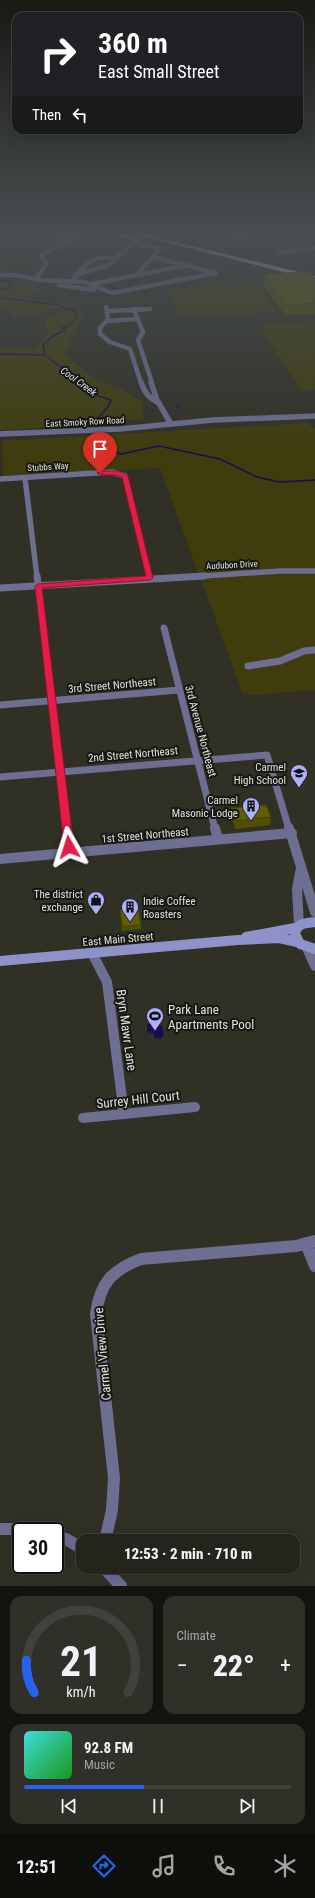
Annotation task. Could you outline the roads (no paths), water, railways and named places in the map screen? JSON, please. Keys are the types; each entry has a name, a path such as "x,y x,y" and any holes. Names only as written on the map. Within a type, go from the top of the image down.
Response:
{"main road":[{"name":"East Main Street","path":"238,940 252,935 297,926 304,923 315,922"},
{"path":"297,926 295,937 297,942"},
{"name":"East Main Street","path":"0,962 238,940 279,938 297,942 311,948"}],"street":[{"path":"108,321 109,317 106,309 150,309"},
{"path":"134,309 143,332 138,340 159,403 170,424"},
{"path":"138,319 108,321 100,328 100,334 110,342 130,349 145,393 148,398 159,403"},
{"name":"East Smoky Row Road","path":"0,434 120,429 223,420 315,416"},
{"name":"Stubbs Way","path":"0,479 112,472 121,473 125,476 150,578"},
{"path":"25,478 70,852"},
{"name":"Audubon Drive","path":"0,588 150,578 281,571 315,571"},
{"name":"3rd Avenue Northeast","path":"164,628 218,839"},
{"path":"248,666 280,661 304,651 315,650"},
{"name":"3rd Street Northeast","path":"0,705 179,690"},
{"name":"2nd Street Northeast","path":"0,777 268,755 292,833"},
{"path":"292,833 301,868 306,879 311,903 315,912"},
{"name":"1st Street Northeast","path":"0,858 292,833"},
{"path":"297,926 300,911 296,898 297,884 301,868"},
{"path":"311,948 315,966"},
{"name":"Bryn Mawr Lane","path":"92,953 107,982 124,1114"},
{"name":"Surrey Hill Court","path":"83,1118 195,1107"},
{"name":"Carmel View Drive","path":"108,1534 111,1525 113,1495 111,1453 96,1314 99,1294 103,1286 120,1267 141,1260 311,1242 315,1266"},
{"path":"0,1529 12,1529"},
{"path":"64,1538 76,1545"},
{"path":"110,1574 121,1586"}],"waterway":[{"name":"Cool Creek","path":"45,355 43,345 50,338 65,330 62,328 69,326 77,318 76,312 64,307"},
{"path":"0,354 45,355"},
{"name":"Cool Creek","path":"45,355 98,396 111,400 107,408 98,418 97,422 100,435 110,450 121,454 159,446 220,459 257,477 280,482 315,480"},
{"path":"177,404 179,409"}],"place":[{"name":"Carmel High School","path":"299,788"},
{"name":"Carmel Masonic Lodge","path":"251,821"},
{"name":"The district exchange","path":"96,915"},
{"name":"Indie Coffee Roasters","path":"130,922"},
{"name":"Park Lane Apartments Pool","path":"155,1031"}]}
